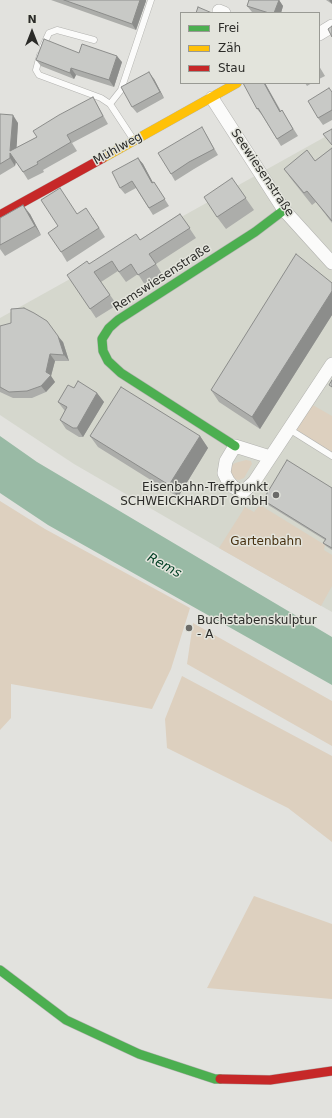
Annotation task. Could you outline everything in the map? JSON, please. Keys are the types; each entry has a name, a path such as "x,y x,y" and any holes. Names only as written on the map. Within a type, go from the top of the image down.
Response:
{"street":[{"path":"320,33 332,26"},
{"name":"Mühlweg","path":"0,215 235,84"},
{"name":"Seewiesenstraße","path":"212,98 284,210 332,263"},
{"name":"Remswiesenstraße","path":"235,446 120,373 108,362 103,351 102,339 109,328 118,320 255,232 284,210"},
{"path":"270,457 235,446 226,461 224,472 228,481 233,487 243,492 254,482 332,364"},
{"path":"0,970 66,1020 139,1054 215,1079 270,1080 332,1071"}],"lane":[{"path":"110,104 121,90 151,0"},
{"path":"94,40 57,30 49,33 37,62 36,70 39,75 101,98 110,104 134,141"},
{"path":"289,429 332,456"}],"shaded area":[{"path":"332,133 332,612 74,464 0,415 0,318"}],"green space":[{"path":"311,404 332,416 332,452 295,429"},
{"path":"246,460 251,461 252,464 244,478 239,480 234,479 229,469 230,467 235,463"},
{"path":"0,501 45,529 190,608 171,669 152,709 11,684 11,718 0,730"},
{"name":"Gartenbahn","path":"260,505 325,545 324,550 332,555 332,586 321,606 219,548 245,507 254,512"},
{"path":"193,623 332,701 332,746 187,664"},
{"path":"182,676 332,756 332,842 288,808 167,748 165,719"},
{"path":"254,896 332,924 332,999 207,988"}],"water":[{"name":"Rems","path":"0,436 37,462 332,637 332,685 48,525 0,493"}],"building":[{"path":"64,0 140,0 132,24"},
{"path":"249,0 279,0 274,12 266,12 247,6"},
{"path":"198,7 210,12 196,12"},
{"path":"332,26 332,37 328,29"},
{"path":"44,39 79,53 82,44 117,56 109,80 71,68 70,73 36,60"},
{"path":"149,72 160,92 132,107 121,87"},
{"path":"244,84 265,84 280,112 282,110 293,129 277,139 258,108 257,109"},
{"path":"329,88 332,92 332,110 318,118 308,101"},
{"path":"93,97 103,116 67,135 71,142 23,172 10,153 10,158 0,164 0,114 13,115 10,151 37,137 33,131"},
{"path":"202,127 214,149 189,162 171,174 158,153"},
{"path":"332,129 332,145 323,134"},
{"path":"332,148 332,221 307,191 304,193 284,169 307,150 315,161"},
{"path":"138,158 152,183 154,182 165,199 149,208 132,181 120,188 112,172"},
{"path":"232,178 246,198 217,217 204,197"},
{"path":"60,188 77,214 86,208 99,228 61,252 48,233 58,226 41,200"},
{"path":"23,205 35,226 0,245 0,218"},
{"path":"180,214 190,228 149,254 156,264 138,275 131,264 119,272 112,261 94,272 110,295 90,309 67,275 87,261 89,264 136,234 140,240"},
{"path":"296,254 332,283 332,291 252,417 211,390"},
{"path":"24,308 47,321 58,336 64,355 50,354 46,372 51,375 41,386 27,391 9,392 0,387 0,326 11,323 11,309"},
{"path":"332,380 332,387 329,385"},
{"path":"78,381 97,393 77,428 73,428 60,420 67,407 58,402 68,385 74,388"},
{"path":"121,387 200,436 169,485 90,436"},
{"path":"287,460 332,488 332,548 323,543 326,539 263,500"}],"traffic: fast":[{"path":"235,446 121,373 108,361 103,351 102,339 109,328 118,320 255,232 284,210"},
{"path":"0,970 66,1020 139,1054 215,1079 220,1079"}],"traffic: slow":[{"path":"103,158 235,84"}],"traffic: jam":[{"path":"0,215 103,158"},
{"path":"220,1079 270,1080 332,1071"}],"place":[{"name":"Eisenbahn-Treffpunkt SCHWEICKHARDT GmbH","path":"276,495"},
{"name":"Buchstabenskulptur - A","path":"189,628"}]}
